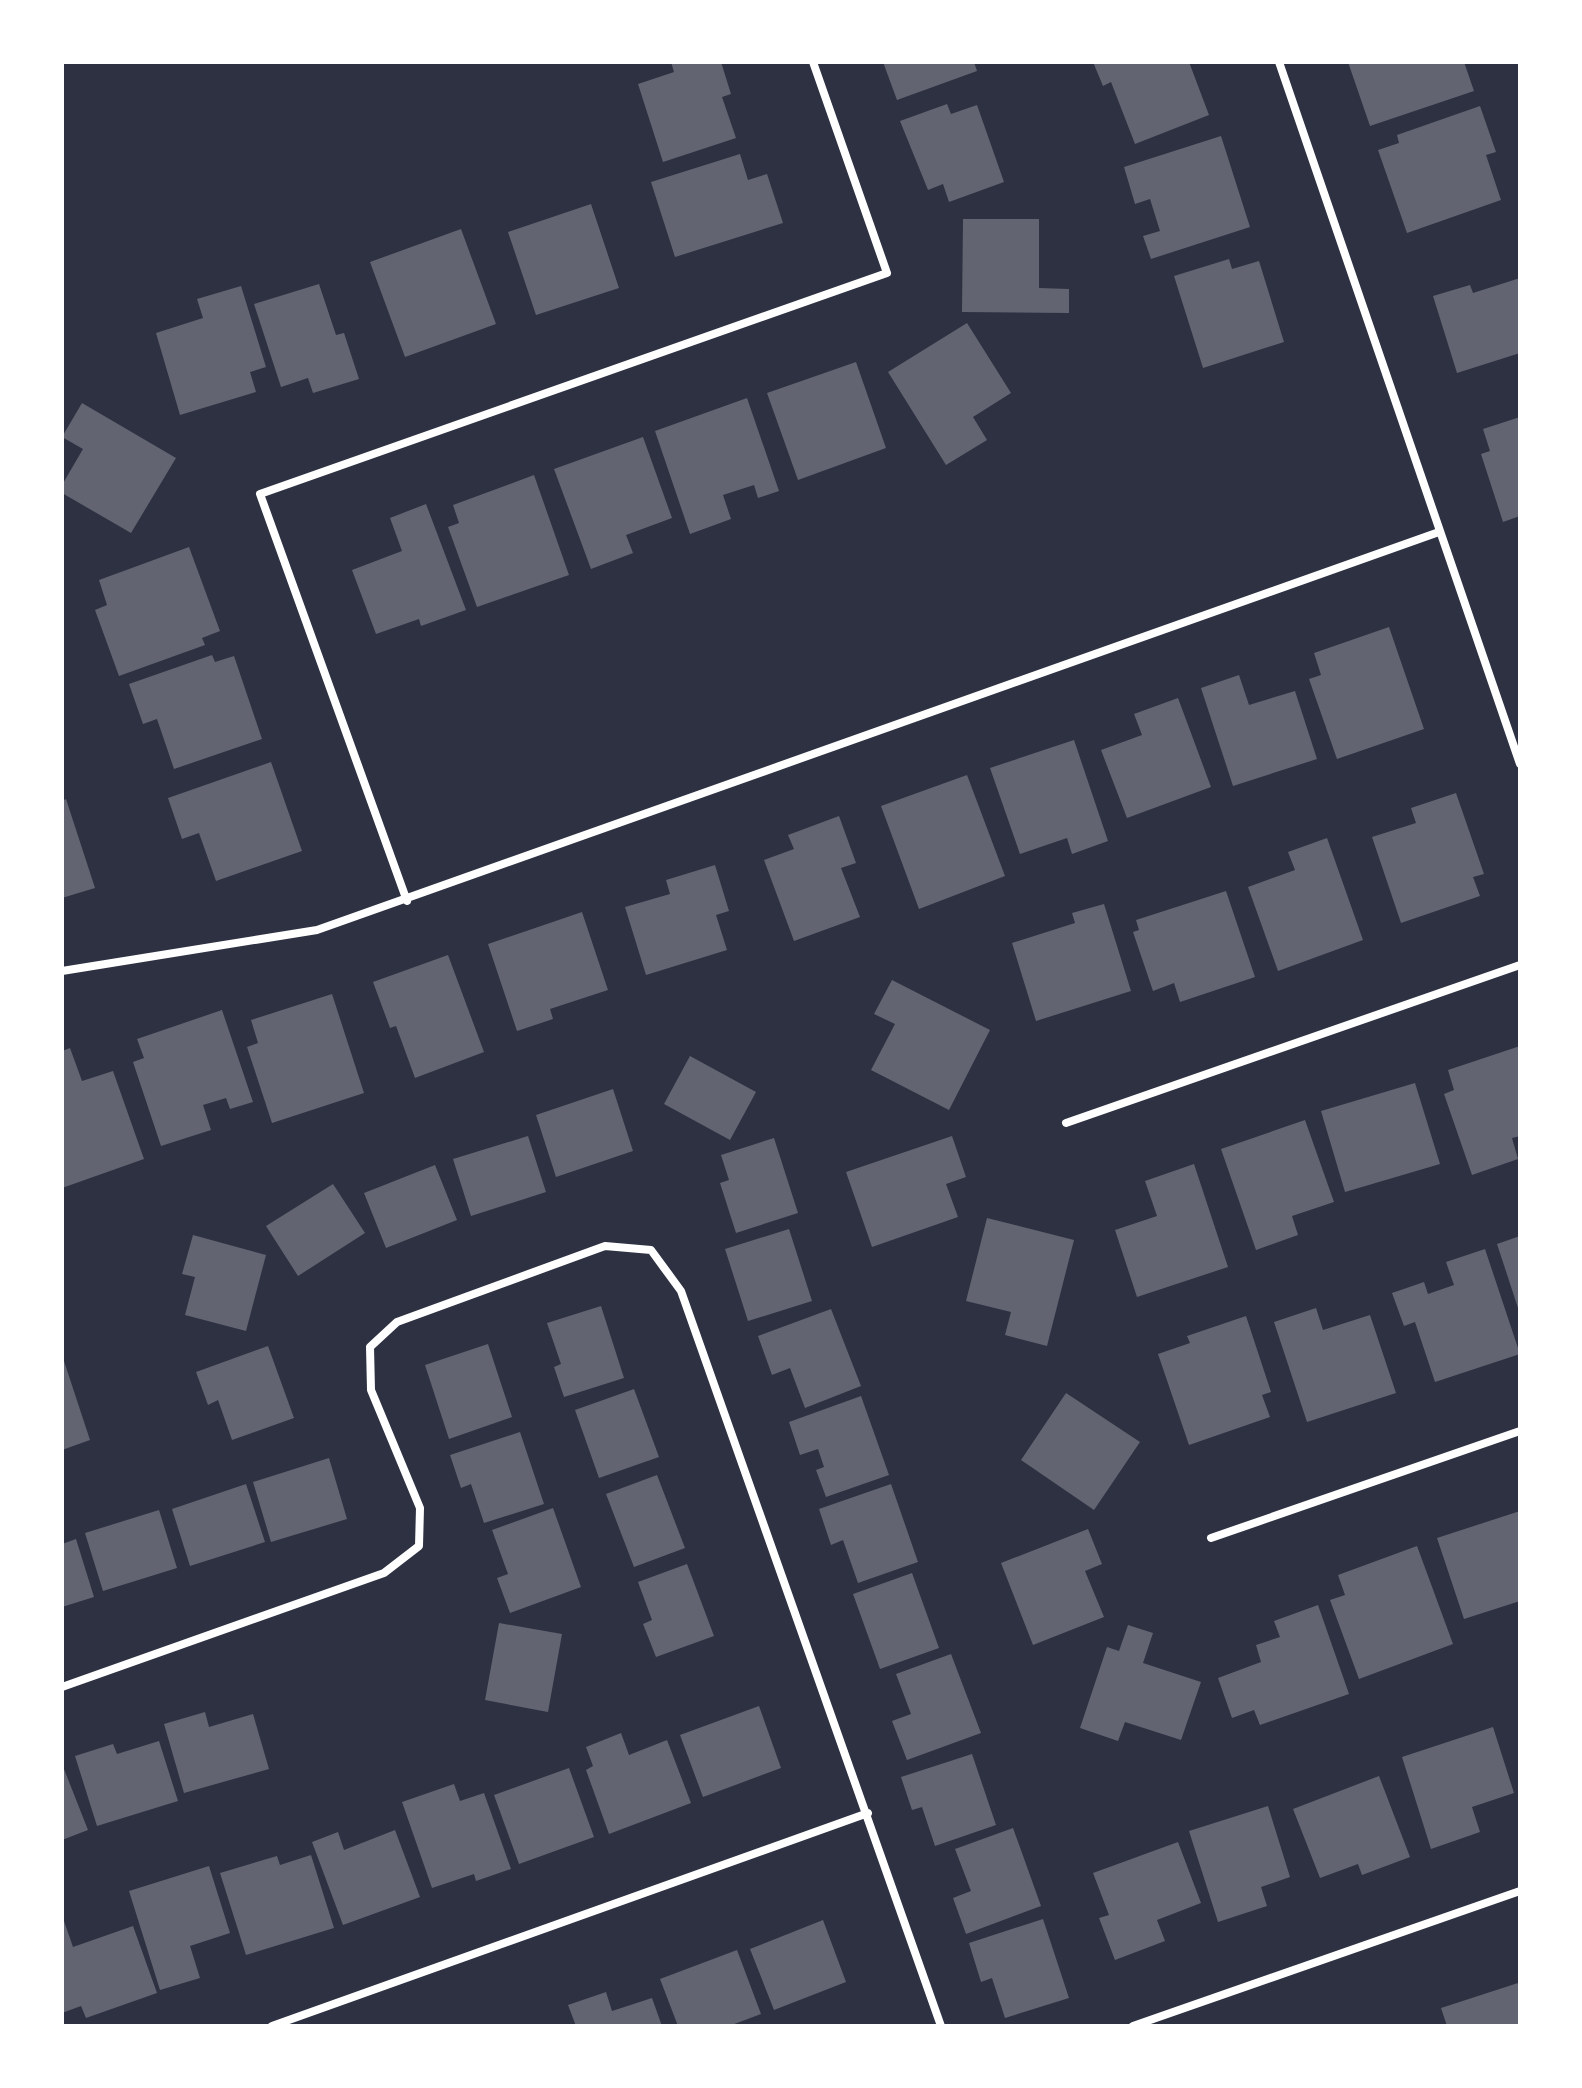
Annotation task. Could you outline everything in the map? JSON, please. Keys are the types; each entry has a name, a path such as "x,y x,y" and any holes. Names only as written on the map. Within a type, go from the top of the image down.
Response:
{"street":[{"path":"407,901 260,494 887,273 813,62"},
{"path":"1279,62 1520,764"},
{"path":"62,971 317,930 407,901 1439,532"},
{"path":"1066,1123 1520,965"},
{"path":"62,1687 384,1573 419,1546 420,1508 371,1390 370,1347 397,1322 605,1246 651,1250 681,1291 941,2026"},
{"path":"1211,1538 1520,1431"},
{"path":"272,2026 868,1813"},
{"path":"1133,2026 1156,2022 1520,1891"}],"building":[{"path":"671,62 721,62 731,94 722,97 736,138 663,162 638,84 674,72"},
{"path":"883,62 974,62 977,71 897,100"},
{"path":"1093,62 1189,62 1209,115 1135,144 1111,82 1103,86"},
{"path":"1348,62 1464,62 1474,91 1370,126"},
{"path":"947,104 951,114 977,105 1004,182 949,202 943,184 928,190 900,121"},
{"path":"1480,106 1496,152 1486,155 1501,200 1407,233 1378,150 1399,143 1397,135"},
{"path":"1221,136 1250,227 1151,259 1143,236 1160,231 1150,199 1135,204 1124,167"},
{"path":"740,154 748,180 767,174 783,223 675,257 651,182"},
{"path":"591,204 619,288 536,315 508,232"},
{"path":"963,219 1039,219 1039,288 1069,289 1069,313 962,312"},
{"path":"461,229 496,324 405,357 370,262"},
{"path":"1229,259 1232,269 1259,261 1284,342 1203,368 1174,276"},
{"path":"1520,278 1520,353 1457,373 1433,296 1470,285 1473,293"},
{"path":"319,284 336,335 344,333 359,379 313,393 308,378 281,387 254,304"},
{"path":"241,286 266,367 250,372 256,392 180,415 156,333 203,318 197,299"},
{"path":"967,323 1011,393 973,417 987,440 946,465 888,372"},
{"path":"856,362 886,448 798,480 767,393"},
{"path":"747,398 779,491 758,498 754,485 723,495 731,519 690,534 655,431"},
{"path":"82,403 176,458 131,533 62,493 62,485 83,449 62,437"},
{"path":"1520,417 1520,516 1503,522 1481,454 1490,451 1483,429"},
{"path":"643,437 672,518 626,535 633,553 591,569 554,469"},
{"path":"534,475 569,575 477,607 448,527 459,523 453,505"},
{"path":"426,504 466,610 421,626 419,619 376,634 352,570 402,551 390,518"},
{"path":"189,547 220,631 202,638 205,645 119,676 95,610 107,605 99,580"},
{"path":"1389,627 1424,729 1337,759 1309,679 1321,675 1314,653"},
{"path":"212,655 215,662 234,656 262,739 174,769 157,719 143,724 129,684"},
{"path":"1239,675 1249,705 1295,691 1317,759 1233,786 1201,688"},
{"path":"1178,698 1211,787 1127,818 1101,750 1142,735 1134,714"},
{"path":"1074,740 1108,841 1072,854 1067,838 1020,854 990,768"},
{"path":"271,762 302,851 216,881 199,833 182,839 168,798"},
{"path":"967,775 1005,876 919,909 881,806"},
{"path":"1456,793 1484,874 1473,877 1480,896 1401,923 1372,837 1416,823 1411,808"},
{"path":"66,799 95,888 62,898 62,801"},
{"path":"839,816 856,863 841,868 860,917 794,941 764,860 794,849 788,835"},
{"path":"1327,838 1363,940 1278,971 1248,887 1295,870 1288,852"},
{"path":"715,865 729,911 716,915 727,950 646,975 625,907 670,894 666,880"},
{"path":"1226,891 1255,977 1180,1002 1174,983 1153,991 1133,932 1139,930 1136,920"},
{"path":"1104,904 1131,991 1036,1021 1012,943 1075,923 1072,913"},
{"path":"582,912 608,990 550,1009 553,1019 517,1031 488,944"},
{"path":"448,955 484,1052 415,1078 396,1026 390,1028 373,982"},
{"path":"892,980 990,1030 949,1110 871,1070 895,1024 874,1014"},
{"path":"332,994 364,1093 272,1123 247,1047 258,1043 251,1020"},
{"path":"222,1010 253,1102 230,1109 226,1098 203,1105 211,1130 161,1146 133,1062 144,1058 137,1039"},
{"path":"1520,1046 1520,1136 1512,1138 1518,1159 1472,1175 1444,1094 1454,1090 1448,1070"},
{"path":"70,1048 82,1081 113,1071 144,1159 62,1188 62,1051"},
{"path":"690,1056 756,1092 730,1140 664,1104"},
{"path":"1415,1083 1440,1164 1345,1192 1321,1111"},
{"path":"613,1089 633,1151 556,1177 536,1115"},
{"path":"1305,1120 1334,1202 1292,1216 1298,1235 1256,1250 1221,1149"},
{"path":"528,1136 546,1192 471,1216 453,1159"},
{"path":"952,1136 966,1177 946,1184 958,1217 872,1247 846,1172"},
{"path":"774,1138 798,1213 736,1233 720,1183 729,1180 721,1155"},
{"path":"1194,1164 1228,1267 1137,1297 1115,1230 1157,1216 1145,1181"},
{"path":"435,1165 457,1220 386,1248 364,1193"},
{"path":"333,1184 365,1233 298,1276 266,1226"},
{"path":"987,1218 1074,1240 1047,1346 1005,1335 1011,1312 966,1301"},
{"path":"789,1229 812,1301 748,1321 725,1249"},
{"path":"193,1235 266,1255 246,1331 185,1315 195,1277 182,1274"},
{"path":"1520,1236 1520,1311 1519,1311 1497,1244"},
{"path":"1485,1249 1520,1354 1435,1382 1415,1322 1404,1326 1392,1293 1424,1282 1428,1294 1454,1285 1446,1262"},
{"path":"601,1306 624,1378 564,1397 554,1367 561,1364 547,1323"},
{"path":"1316,1308 1323,1330 1370,1315 1396,1393 1307,1422 1274,1322"},
{"path":"831,1309 861,1386 805,1408 790,1368 772,1375 758,1336"},
{"path":"1246,1316 1271,1392 1262,1395 1270,1417 1189,1445 1158,1354 1190,1343 1187,1336"},
{"path":"488,1344 512,1417 449,1439 425,1365"},
{"path":"268,1346 294,1418 232,1440 218,1400 208,1405 196,1372"},
{"path":"62,1359 90,1440 62,1450"},
{"path":"634,1389 659,1457 599,1478 575,1410"},
{"path":"1066,1393 1140,1442 1094,1510 1021,1460"},
{"path":"861,1396 889,1475 826,1497 816,1470 824,1467 818,1449 800,1455 789,1422"},
{"path":"520,1432 544,1504 484,1523 471,1484 461,1488 450,1455"},
{"path":"329,1458 347,1519 271,1542 253,1482"},
{"path":"657,1475 685,1548 634,1567 606,1494"},
{"path":"246,1484 265,1542 190,1566 172,1509"},
{"path":"891,1484 918,1562 858,1583 843,1540 831,1545 819,1509"},
{"path":"553,1508 581,1587 510,1613 497,1578 508,1574 492,1530"},
{"path":"159,1510 177,1568 103,1591 85,1533"},
{"path":"1520,1511 1520,1601 1464,1619 1437,1538"},
{"path":"1088,1529 1102,1564 1085,1571 1104,1617 1033,1645 1001,1563"},
{"path":"76,1539 94,1597 62,1607 62,1544"},
{"path":"1417,1546 1453,1644 1359,1679 1330,1600 1345,1595 1338,1575"},
{"path":"687,1564 714,1636 656,1657 643,1624 652,1620 638,1582"},
{"path":"912,1573 939,1648 880,1669 853,1594"},
{"path":"1318,1605 1349,1694 1260,1725 1254,1710 1232,1718 1218,1678 1261,1662 1256,1645 1280,1637 1274,1621"},
{"path":"499,1623 562,1634 548,1712 485,1700"},
{"path":"1128,1625 1153,1633 1143,1663 1201,1682 1181,1740 1125,1722 1118,1741 1080,1728 1107,1647 1119,1651"},
{"path":"951,1654 981,1733 907,1760 892,1721 911,1714 896,1674"},
{"path":"759,1706 781,1768 703,1797 680,1735"},
{"path":"205,1712 209,1727 253,1714 269,1769 184,1793 164,1724"},
{"path":"1493,1727 1514,1793 1472,1807 1480,1832 1431,1849 1402,1757"},
{"path":"621,1733 629,1755 667,1740 691,1803 609,1834 586,1770 593,1766 586,1747"},
{"path":"159,1741 178,1801 97,1826 75,1756 113,1744 117,1754"},
{"path":"972,1754 996,1825 935,1846 922,1807 912,1810 901,1777"},
{"path":"62,1764 88,1830 62,1840"},
{"path":"569,1768 594,1837 519,1864 494,1795"},
{"path":"1379,1776 1410,1857 1362,1875 1358,1864 1320,1878 1293,1809"},
{"path":"454,1784 460,1801 484,1793 511,1869 476,1881 474,1874 432,1888 402,1802"},
{"path":"1268,1806 1290,1877 1261,1887 1267,1906 1218,1922 1189,1831"},
{"path":"1013,1828 1041,1906 966,1934 953,1898 971,1891 955,1849"},
{"path":"395,1830 420,1897 343,1925 312,1842 338,1832 344,1850"},
{"path":"1178,1842 1201,1903 1157,1920 1165,1941 1115,1960 1099,1918 1109,1915 1093,1873"},
{"path":"311,1855 334,1928 246,1955 220,1873 277,1856 280,1865"},
{"path":"209,1866 230,1933 190,1946 200,1978 160,1990 129,1891"},
{"path":"1043,1919 1069,1998 1005,2018 992,1978 981,1982 969,1943"},
{"path":"823,1920 846,1982 774,2010 750,1949"},
{"path":"64,1921 73,1947 133,1926 157,1993 86,2018 81,2006 62,2013"},
{"path":"737,1950 761,2014 729,2026 678,2026 660,1979"},
{"path":"1518,1983 1520,2026 1447,2026 1441,2008"},
{"path":"606,1992 612,2011 652,1998 662,2026 576,2026 568,2005"}]}
